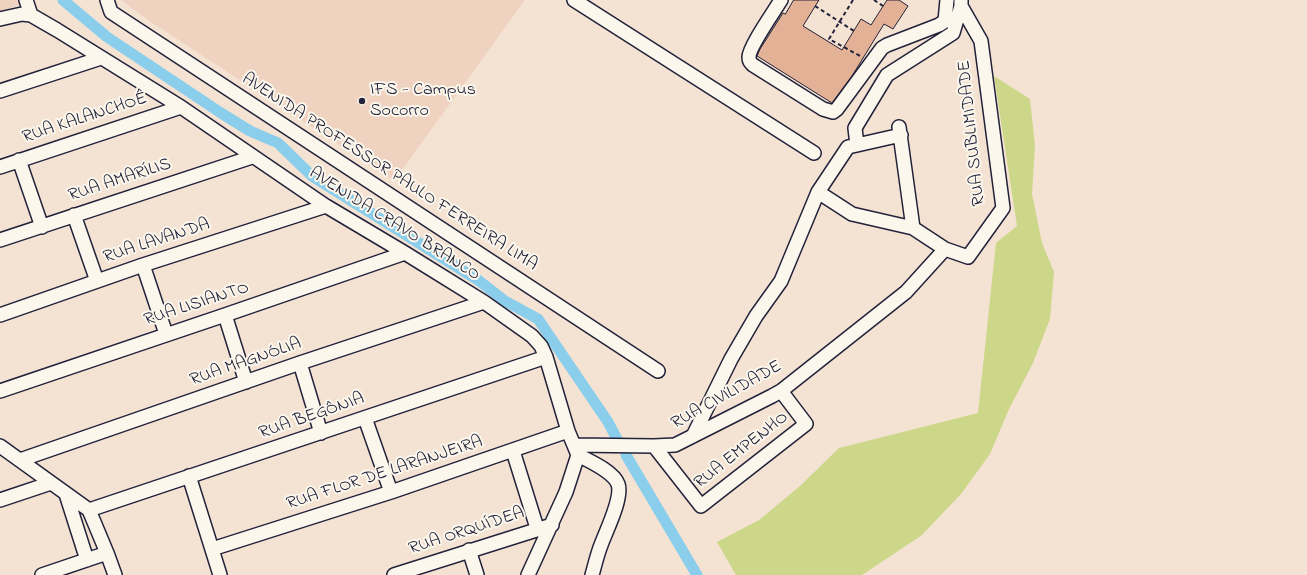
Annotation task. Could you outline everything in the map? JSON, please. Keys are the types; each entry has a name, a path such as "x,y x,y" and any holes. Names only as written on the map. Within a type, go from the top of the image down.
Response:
{"street":[{"path":"0,19 22,14 31,15 26,0"},
{"name":"AVENIDA PROFESSOR PAULO FERREIRA LIMA","path":"107,0 111,12 658,371"},
{"path":"574,0 814,153"},
{"path":"781,0 753,46 749,55 749,61 752,65 824,109 833,112 837,109 882,48 939,25 945,21 947,0"},
{"path":"857,145 855,128 887,75 954,33 961,3"},
{"name":"RUA SUBLIMIDADE","path":"945,249 968,256 1003,208 981,41 961,3"},
{"name":"AVENIDA CRAVO BRANCO","path":"31,15 181,107 252,157 326,206 405,252 484,302 532,336 541,346 546,357 568,431 576,450"},
{"path":"0,91 101,58"},
{"name":"RUA KALANCHOÊ","path":"0,166 181,107"},
{"path":"693,436 731,359 756,316 781,280 818,192 848,147 900,131 913,228"},
{"name":"RUA AMARÍLIS","path":"0,240 252,157"},
{"path":"19,160 42,226"},
{"path":"818,192 852,214 913,228 945,249"},
{"name":"RUA LAVANDA","path":"0,315 143,265 326,206"},
{"path":"74,215 97,281"},
{"name":"RUA CIVILIDADE","path":"576,450 675,445 781,391 906,292 945,249"},
{"name":"RUA LISIANTO","path":"0,391 405,252"},
{"path":"143,265 166,334"},
{"name":"RUA MAGNÓLIA","path":"20,460 300,363 484,302"},
{"path":"225,315 246,382"},
{"name":"RUA BEGÔNIA","path":"89,510 321,434 546,357"},
{"path":"300,363 321,434"},
{"name":"RUA EMPENHO","path":"654,446 701,506 806,424 781,391"},
{"path":"365,418 390,492"},
{"name":"RUA FLOR DE LARANJEIRA","path":"212,549 390,492 568,431"},
{"path":"0,446 89,510 115,575"},
{"path":"528,575 566,492 576,450 604,469 615,479 619,493 616,506 592,575"},
{"path":"513,451 538,528"},
{"path":"189,476 220,575"},
{"path":"0,500 51,483"},
{"path":"66,494 87,560"},
{"name":"RUA ORQUÍDEA","path":"394,575 538,528 552,525"},
{"path":"469,550 477,575"},
{"path":"42,575 107,553"}],"path":[{"path":"853,0 829,39 862,58 860,62"},
{"path":"874,0 883,6"},
{"path":"815,6 854,31"}],"shaded area":[{"path":"0,0 22,0 23,4 0,11"},
{"name":"IFS - Campus Socorro","path":"121,0 525,0 394,181 148,20"}],"green space":[{"path":"994,76 1030,99 1035,146 1032,194 1042,243 1054,272 1050,319 1033,363 1009,409 990,454 961,494 922,535 862,575 736,575 717,542 759,520 800,486 839,448 978,413 996,243 1017,226"}],"building":[{"path":"794,0 819,0 803,26 842,50 861,19 871,25 887,0 899,0 908,6 893,29 884,24 852,76 832,103 757,56 783,13 785,14"}],"waterway":[{"path":"63,0 107,37 221,113 250,131 278,143 312,176 478,280 505,301 538,319 608,422 618,441"},
{"path":"626,455 697,575"}],"place":[{"name":"IFS - Campus Socorro","path":"362,101"}]}
